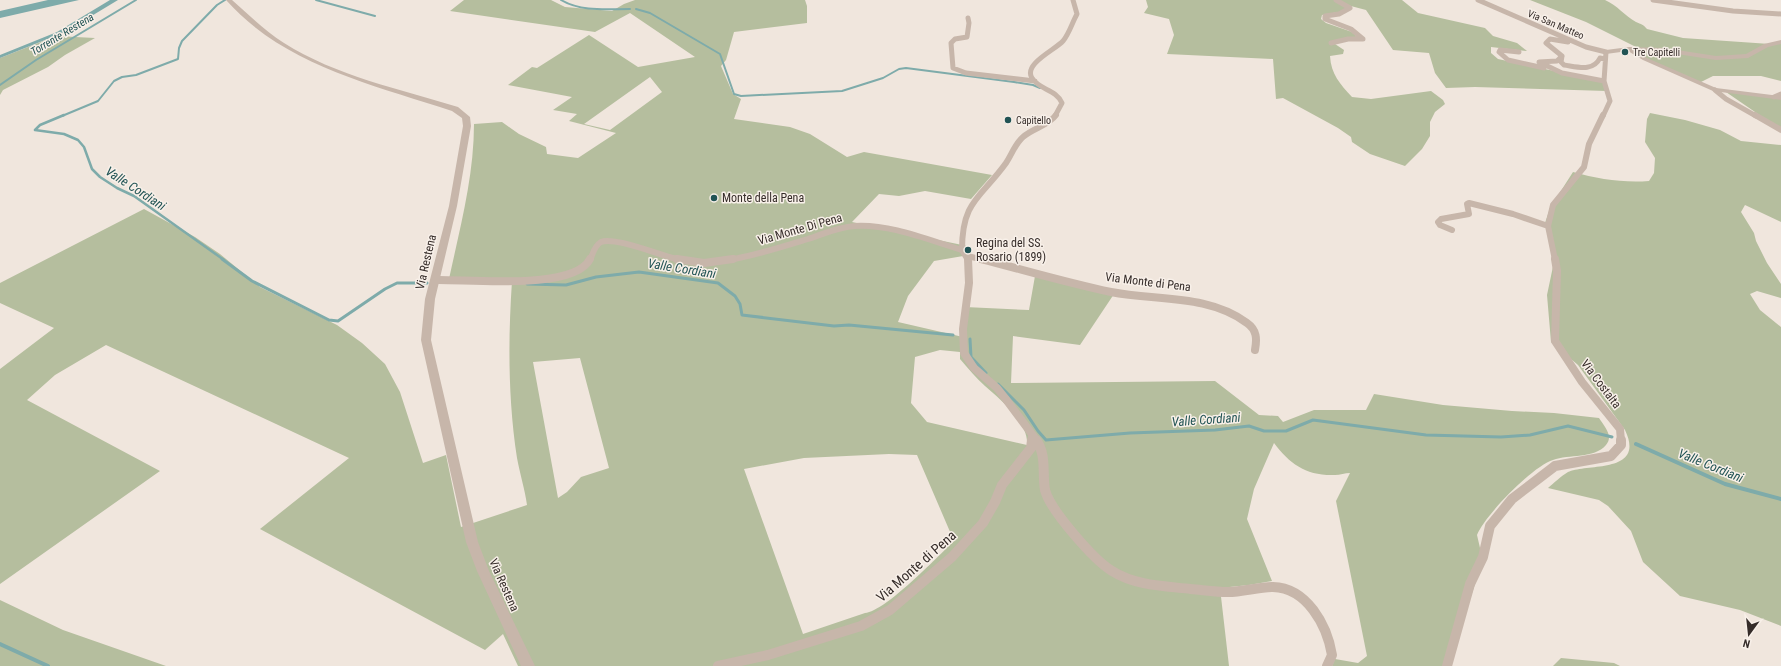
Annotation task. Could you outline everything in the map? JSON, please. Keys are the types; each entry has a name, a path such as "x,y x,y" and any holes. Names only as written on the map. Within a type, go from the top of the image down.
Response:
{"street":[{"name":"Via Restena","path":"229,0 273,38 316,62 344,73 455,109 466,117 468,126 453,206 430,299 426,340 472,542 483,571 528,666"},
{"path":"1073,0 1076,14 1063,41 1031,68 1031,77 1035,82 1059,96 1062,103 1060,108 1051,122 1030,132 1021,139 1004,167 971,204 965,214 961,240 971,281 964,323 964,354 976,369 997,388 1042,449 1045,487 1048,499 1069,527 1102,564 1115,574 1144,585 1224,592 1250,588 1286,588 1294,591 1303,599 1325,628 1331,646 1332,655 1327,666"},
{"path":"1331,43 1348,39 1363,39 1360,34 1354,30 1325,20 1325,16 1339,14 1350,8 1336,0"},
{"name":"Via San Matteo","path":"1478,0 1606,55"},
{"path":"1653,0 1734,11 1781,14"},
{"path":"968,18 969,23 967,37 955,39 951,43 953,68 966,73 1035,82"},
{"path":"1562,56 1548,46 1546,42 1550,39 1586,46"},
{"path":"1562,56 1561,62 1564,65 1590,68 1596,64 1600,58 1606,55 1629,49 1664,50 1716,58 1748,56 1766,45 1781,42"},
{"path":"1629,49 1645,59 1715,90 1726,99 1781,130"},
{"path":"1519,52 1500,50 1499,52 1508,60 1604,81"},
{"name":"Via Costalta","path":"1447,666 1470,584 1483,557 1490,526 1512,499 1555,466 1611,456 1621,445 1620,429 1582,382 1556,341 1557,271 1548,226 1552,205 1584,167 1589,144 1610,101 1604,81 1606,55"},
{"path":"1562,56 1557,61 1538,61 1562,73"},
{"path":"1715,90 1777,97 1781,94"},
{"path":"1452,230 1440,225 1438,222 1441,219 1469,214 1467,204 1469,203 1548,226"},
{"name":"Via Monte Di Pena","path":"435,280 527,281 556,279 580,272 585,269 589,265 597,244 601,240 608,239 669,258 701,263 752,254 832,231 855,226 879,228 964,253"},
{"name":"Via Monte di Pena","path":"964,253 1111,292 1184,299 1205,304 1233,315 1250,326 1255,331 1256,337 1254,350"},
{"name":"Via Monte di Pena","path":"718,666 768,655 861,626 890,610 952,557 983,523 995,502 1002,485 1031,448 1032,436"}],"green space":[{"path":"464,0 551,0 565,7 612,11 635,0 805,0 807,6 807,23 734,32 726,60 721,66 733,94 741,99 734,119 790,127 810,134 847,157 864,152 992,175 971,199 925,191 899,196 879,194 852,222 967,246 967,249 969,249 969,255 934,261 908,296 898,322 963,337 965,307 1029,310 1035,276 1114,294 1080,345 1013,336 1011,383 1215,381 1259,415 1278,416 1283,422 1314,410 1366,410 1374,394 1443,405 1554,413 1599,418 1609,435 1608,442 1601,449 1595,452 1581,456 1559,458 1544,464 1510,492 1489,516 1477,535 1483,561 1447,666 1332,666 1335,659 1358,663 1367,656 1336,501 1350,473 1325,475 1307,471 1293,463 1274,443 1254,489 1247,519 1272,581 1220,588 1229,666 518,666 503,634 485,650 260,529 349,458 106,345 55,375 27,400 160,471 0,584 0,369 54,328 0,303 0,283 144,209 195,237 220,254 260,287 337,325 362,343 385,364 400,392 423,463 446,455 461,527 527,505 517,458 510,392 509,347 512,281 449,279 469,182 472,163 474,124 502,122 519,134 546,147 547,154 578,158 616,133 569,121 577,114 553,110 572,97 508,85 532,67 537,68 589,35 638,67 695,57 630,13 595,32 450,11","holes":["650,77 662,92 610,130 584,124","940,350 960,352 960,359 978,380 1019,420 1026,437 1027,445 927,422 911,403 915,357","580,358 609,468 581,477 567,492 558,498 533,362","889,454 917,455 954,541 898,594 874,610 803,634 744,469 804,458"]},
{"path":"1146,0 1402,0 1418,13 1485,28 1493,36 1517,43 1527,51 1491,47 1491,53 1498,59 1606,82 1607,91 1475,87 1446,88 1435,73 1429,53 1393,50 1366,10 1347,5 1344,11 1322,15 1321,19 1326,23 1355,33 1356,37 1332,42 1344,50 1343,54 1330,56 1334,73 1352,97 1371,99 1431,91 1443,100 1445,104 1435,112 1430,122 1430,136 1422,149 1405,166 1370,154 1352,142 1351,137 1338,128 1283,98 1276,99 1273,59 1167,54 1174,35 1169,19 1144,13 1148,7"},
{"path":"1530,0 1605,0 1632,20 1645,26 1647,29 1683,38 1770,44 1781,42 1781,81 1761,76 1713,76 1699,83 1628,50 1640,49 1586,22"},
{"path":"56,36 95,38 65,55 48,67 3,90 0,95 0,58"},
{"path":"1726,92 1781,97 1781,130"},
{"path":"1650,113 1685,120 1720,130 1741,141 1781,145 1781,222 1745,205 1741,212 1754,233 1756,241 1767,263 1781,284 1781,298 1757,291 1750,294 1760,310 1781,327 1781,626 1740,610 1680,596 1643,562 1631,531 1608,506 1599,500 1548,488 1568,472 1577,469 1612,464 1621,460 1628,454 1629,444 1625,430 1578,365 1551,342 1547,295 1555,257 1545,223 1550,208 1573,172 1611,180 1649,181 1654,173 1655,158 1645,142 1647,119"},
{"path":"0,600 63,630 166,666 0,666"},
{"path":"1561,658 1614,663 1620,666 1553,666"}],"water":[{"path":"48,0 79,0 0,18 0,11"},
{"path":"110,0 118,0 65,32 0,58 0,55 57,32"}],"waterway":[{"name":"Torrente Restena","path":"0,85 36,60 136,0"},
{"name":"Valle Cordiani","path":"62,116 98,101 114,81 122,77 136,75 178,59 179,48 182,41 217,5 225,0"},
{"path":"316,0 375,16"},
{"path":"561,0 569,4 586,8 630,9"},
{"path":"636,9 650,13 720,54 734,94 741,96 842,91 883,78 899,69 906,68 1014,82 1033,85 1040,88"},
{"name":"Valle Cordiani","path":"64,115 40,125 35,130 64,134 78,140 84,147 92,169 100,177 117,188 134,196 224,260"},
{"name":"Valle Cordiani","path":"222,259 252,281 329,320 338,321 385,289 397,283 427,283"},
{"name":"Valle Cordiani","path":"527,284 566,285 596,277 639,272 718,283 735,296 740,304 742,315 834,326 849,325 953,335"},
{"name":"Valle Cordiani","path":"970,339 971,357 986,373"},
{"name":"Valle Cordiani","path":"998,384 1024,410 1046,440 1130,433 1215,430 1249,426 1264,431 1286,431 1313,420 1426,435 1501,437 1530,435 1568,426 1612,437"},
{"name":"Valle Cordiani","path":"1636,444 1725,484 1781,499"},
{"name":"Torrente Restena","path":"0,644 48,666"}],"place":[{"name":"Tre Capitelli","path":"1625,52"},
{"name":"Capitello","path":"1008,120"},
{"name":"Monte della Pena","path":"714,198"},
{"name":"Regina del SS. Rosario (1899)","path":"968,250"}]}
